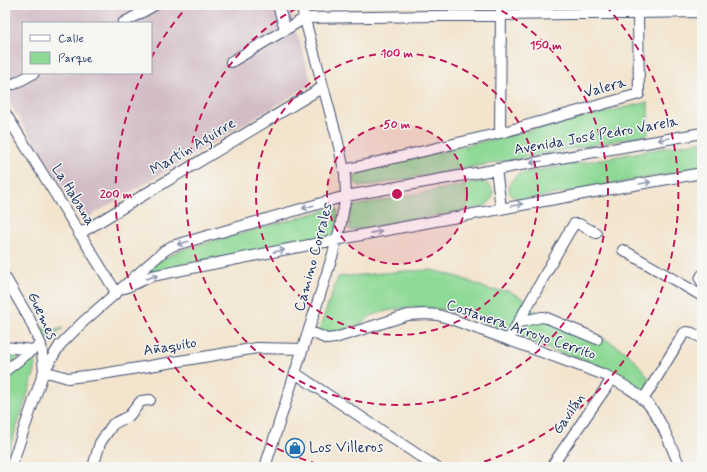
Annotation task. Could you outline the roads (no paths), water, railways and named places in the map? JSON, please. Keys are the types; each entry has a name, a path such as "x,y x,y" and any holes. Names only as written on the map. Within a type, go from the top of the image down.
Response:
{"street":[{"path":"125,22 155,5"},
{"path":"278,5 285,30"},
{"name":"Camino Corrales","path":"265,467 337,239 346,196 344,170 337,138 301,5"},
{"path":"231,62 305,18 501,10 702,12"},
{"path":"344,170 500,133 501,10"},
{"name":"Valera","path":"500,133 639,94 638,12"},
{"path":"5,78 8,83 14,84 32,74"},
{"name":"Martín Aguirre","path":"79,234 323,87"},
{"name":"La Habana","path":"5,113 116,292"},
{"name":"Avenida José Pedro Varela","path":"44,371 60,345 116,292 164,251 172,246 346,196 702,133"},
{"name":"Avenida José Pedro Varela","path":"496,169 501,208"},
{"name":"Avenida José Pedro Varela","path":"116,292 152,276 501,208 702,173"},
{"path":"508,340 574,224 579,224 596,233"},
{"path":"623,250 702,296"},
{"path":"702,275 700,279 702,282"},
{"name":"Guemes","path":"5,277 29,318 41,345 44,371"},
{"name":"Costanera Arroyo Cerrito","path":"309,331 327,339 335,338 408,315 424,314 438,315 508,340 621,383 648,405 665,432 680,467"},
{"path":"519,322 542,317 547,318 597,339"},
{"path":"643,400 684,333 692,332 702,338"},
{"path":"5,371 32,350 41,345"},
{"path":"5,347 32,350"},
{"name":"Añaquito","path":"44,371 68,378 102,374 256,348 303,350"},
{"path":"11,467 44,371"},
{"path":"295,374 436,467"},
{"name":"Gavilán","path":"551,467 612,379"},
{"path":"93,467 100,443 113,424 129,416 141,401 150,400"}],"place":[{"name":"Los Villeros","path":"295,448"}]}
